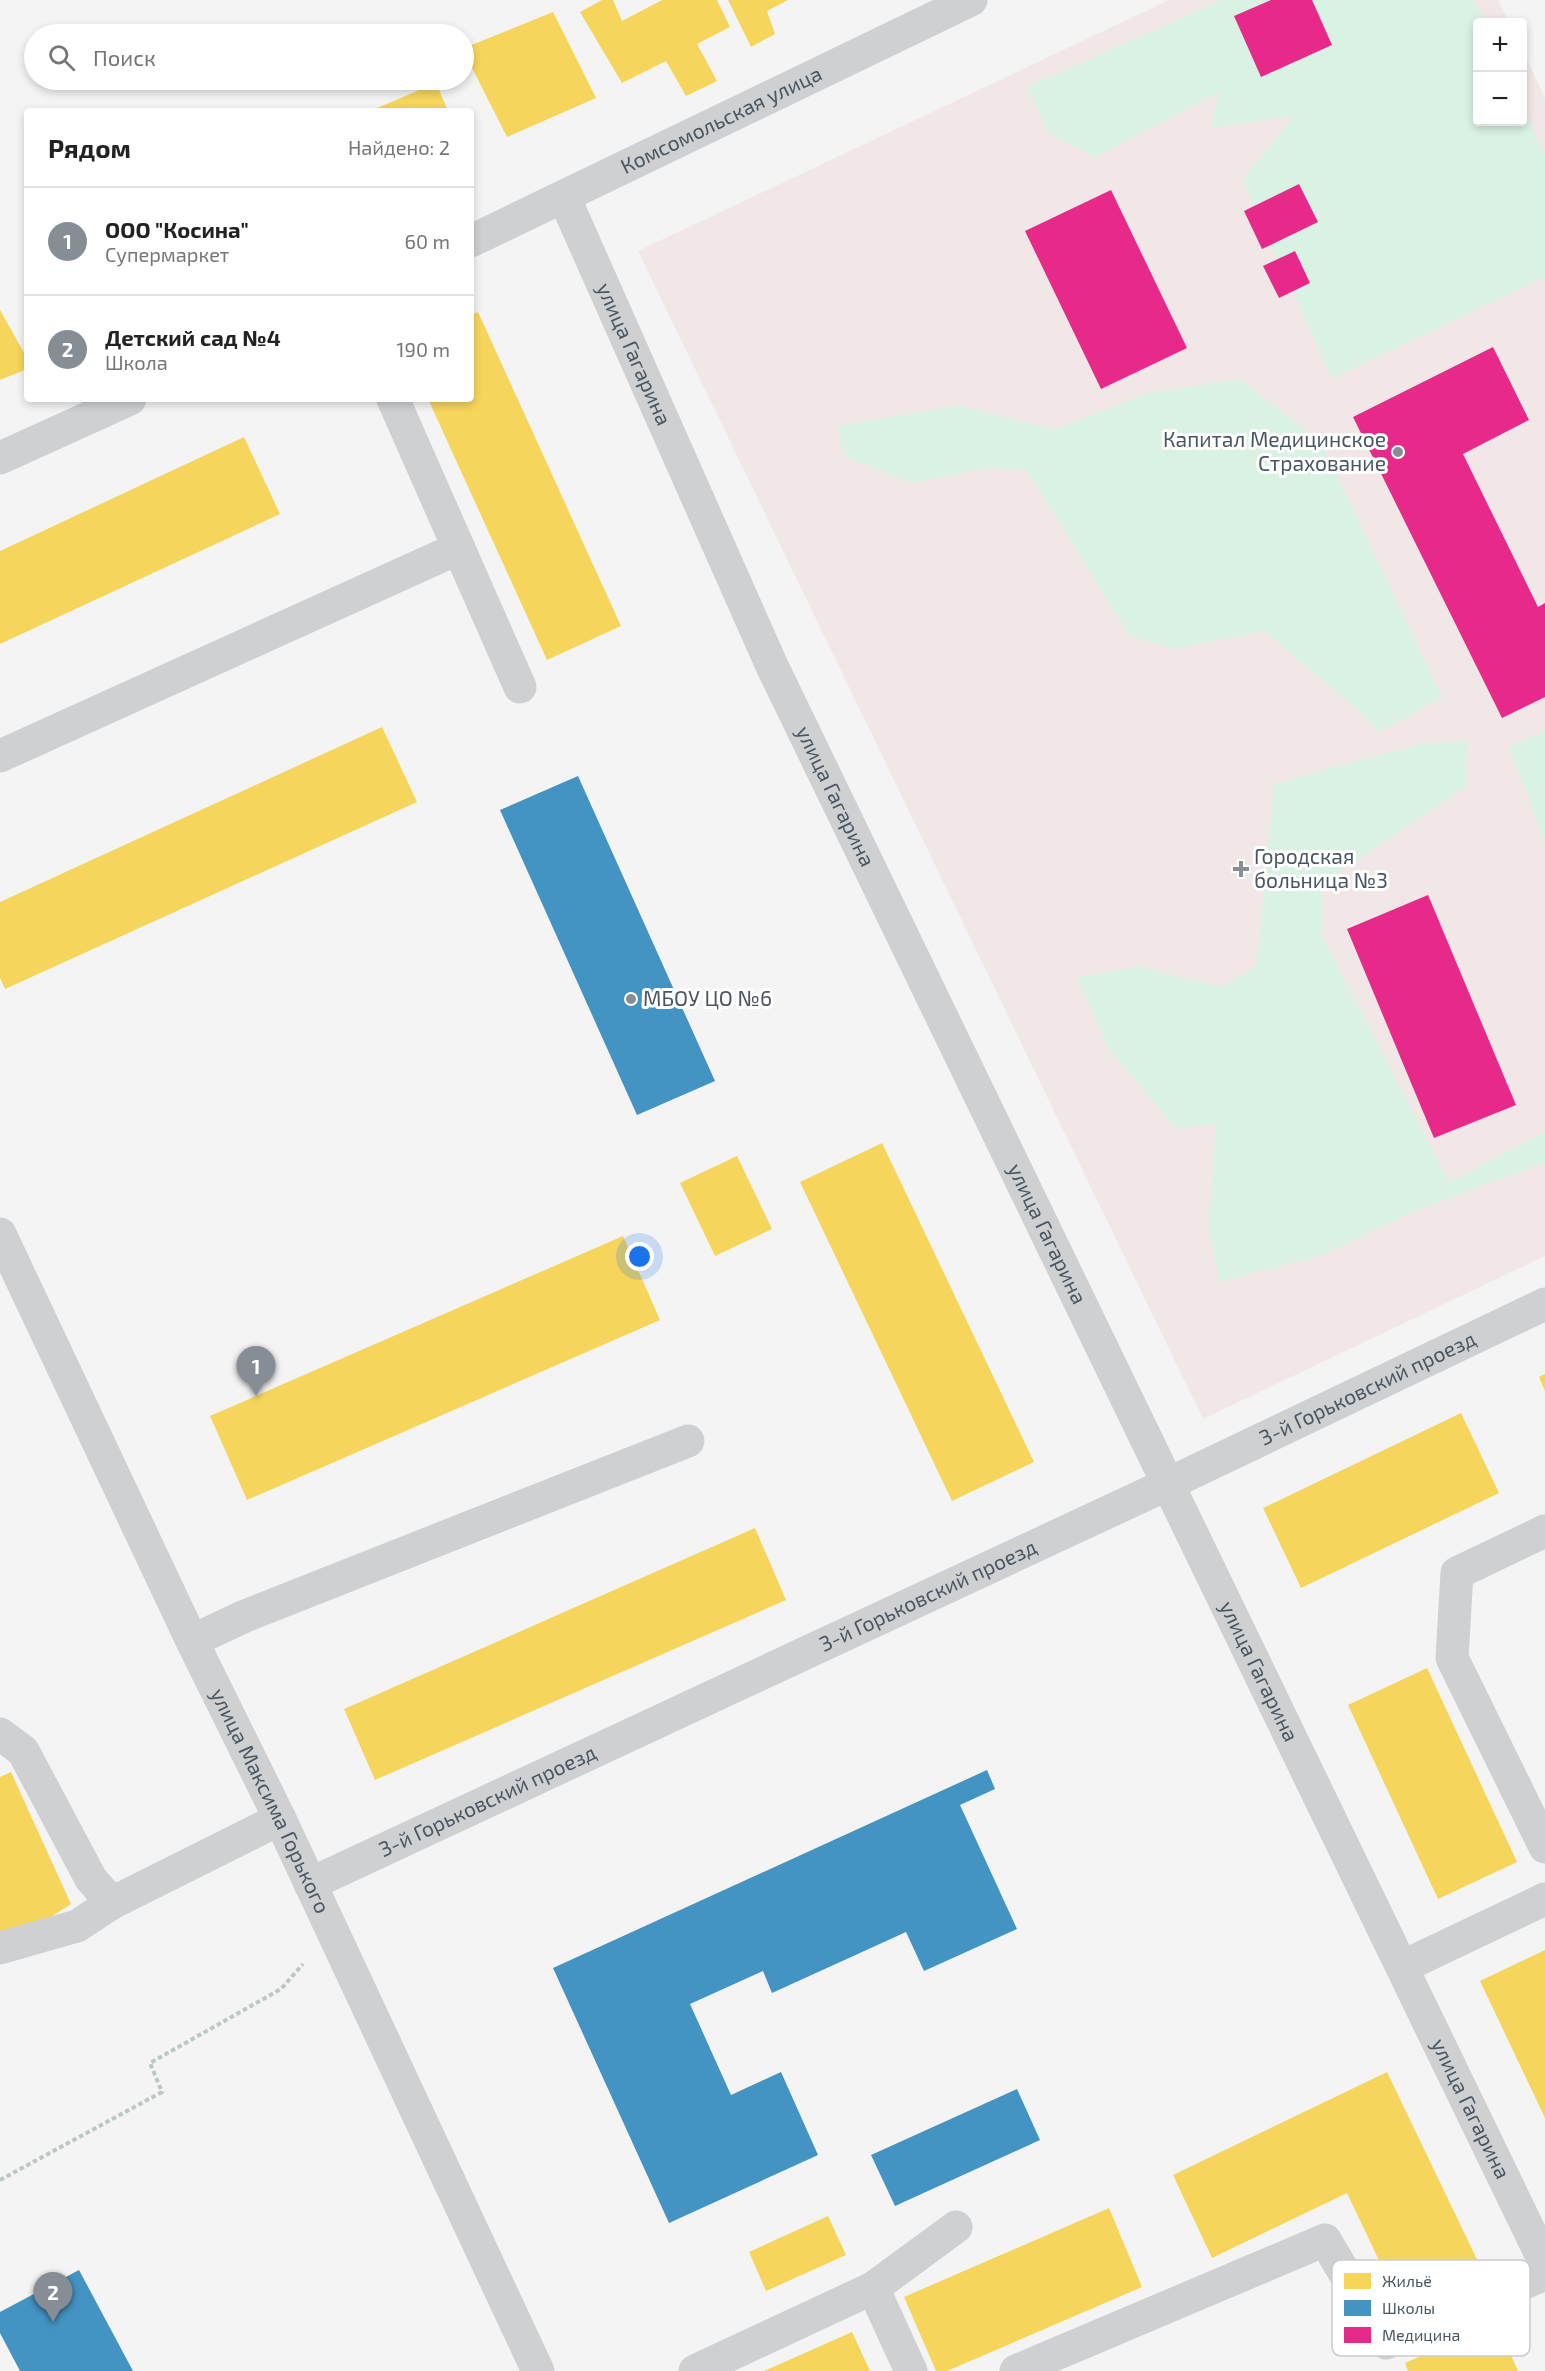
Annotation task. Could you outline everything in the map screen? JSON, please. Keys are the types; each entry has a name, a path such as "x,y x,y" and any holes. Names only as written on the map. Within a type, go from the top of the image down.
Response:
{"street":[{"name":"Комсомольская улица","path":"474,240 971,0"},
{"name":"улица Гагарина","path":"564,197 772,666 1545,2263"},
{"path":"0,458 123,402"},
{"path":"394,402 520,687"},
{"path":"0,756 459,548"},
{"name":"улица Максима Горького","path":"0,1234 192,1641 280,1818 538,2371"},
{"name":"3-й Горьковский проезд","path":"309,1884 1167,1484 1545,1304"},
{"path":"192,1641 256,1612 688,1441"},
{"path":"1545,1531 1457,1573 1452,1658 1545,1847"},
{"path":"0,1734 23,1750 91,1879 112,1903"},
{"path":"0,1948 77,1926 112,1903 280,1818"},
{"path":"1402,1967 1545,1899"},
{"path":"695,2371 873,2289 956,2227"},
{"path":"1016,2371 1326,2240 1336,2260"},
{"path":"1530,2282 1545,2274"},
{"path":"873,2289 911,2371"}],"path":[{"path":"0,2180 162,2092 150,2063 281,1989 307,1959"}],"shaded area":[{"name":"Городская больница №3","path":"1169,0 1498,0 1507,18 1473,18 1473,126 1527,126 1527,60 1545,98 1545,1256 1203,1419 638,251"}],"green space":[{"path":"1222,0 1473,0 1482,18 1473,18 1473,126 1527,126 1527,115 1545,155 1545,277 1332,378 1242,180 1295,115 1210,128 1219,92 1096,157 1049,134 1027,87"},
{"path":"1239,379 1321,442 1442,697 1379,732 1353,706 1264,631 1173,649 1129,635 1027,470 991,467 913,483 845,457 838,426 958,406 1054,430 1144,394"},
{"path":"1545,730 1545,843 1509,747"},
{"path":"1468,741 1465,787 1321,884 1322,936 1449,1182 1545,1132 1545,1162 1412,1212 1322,1255 1219,1282 1209,1229 1216,1123 1176,1129 1109,1049 1077,977 1140,967 1221,987 1257,966 1274,784 1421,744"}],"building: Жильё":[{"path":"602,0 613,0 622,21 662,0 717,0 730,27 697,44 717,81 686,96 666,61 622,83 580,12"},
{"path":"728,0 788,0 767,11 775,34 751,47"},
{"path":"553,12 596,98 507,137 474,72 474,44"},
{"path":"420,90 439,90 447,108 377,108"},
{"path":"0,310 24,353 24,370 0,380"},
{"path":"478,312 621,626 547,660 429,402 474,402 474,314"},
{"path":"244,437 280,514 0,644 0,551"},
{"path":"382,727 417,802 5,989 0,978 0,902"},
{"path":"882,1143 1034,1462 952,1501 800,1182"},
{"path":"737,1156 772,1229 715,1256 680,1183"},
{"path":"623,1236 660,1320 247,1500 210,1416"},
{"path":"1545,1374 1545,1391 1539,1377"},
{"path":"1461,1413 1499,1493 1301,1588 1263,1508"},
{"path":"755,1528 786,1600 375,1780 344,1709"},
{"path":"1427,1668 1517,1862 1438,1899 1348,1705"},
{"path":"11,1772 71,1904 35,1927 0,1935 0,1777"},
{"path":"1545,1950 1545,2118 1480,1981"},
{"path":"1387,2072 1477,2260 1379,2260 1347,2193 1212,2258 1173,2175"},
{"path":"1109,2208 1142,2287 947,2371 936,2371 904,2297"},
{"path":"828,2216 846,2255 766,2291 749,2252"},
{"path":"852,2332 870,2371 764,2371"},
{"path":"1421,2356 1511,2356 1518,2371 1408,2371 1405,2363"}],"building: Школы":[{"name":"МБОУ ЦО №6","path":"578,776 715,1081 637,1115 500,810"},
{"path":"987,1770 995,1789 960,1805 1017,1929 924,1971 906,1932 772,1993 763,1971 690,2004 731,2095 781,2072 818,2155 669,2223 553,1968"},
{"path":"1017,2089 1040,2140 895,2206 871,2155"},
{"path":"79,2270 133,2371 20,2371 0,2333 0,2312"}],"building: Медицина":[{"path":"1271,0 1312,0 1332,45 1261,77 1234,16"},
{"path":"1299,184 1318,222 1262,249 1244,211"},
{"path":"1111,190 1187,348 1101,389 1025,231"},
{"path":"1295,251 1310,283 1279,298 1263,266"},
{"path":"1493,347 1529,420 1463,454 1538,607 1545,603 1545,697 1502,718 1353,417"},
{"path":"1428,895 1516,1105 1434,1138 1347,929"}],"place":[{"name":"Капитал Медицинское Страхование","path":"1398,452"},
{"name":"Городская больница №3","path":"1241,869"},
{"name":"МБОУ ЦО №6","path":"631,999"},
{"name":"ООО \"Косина\"","path":"256,1396"},
{"name":"Детский сад №4","path":"53,2322"}]}
